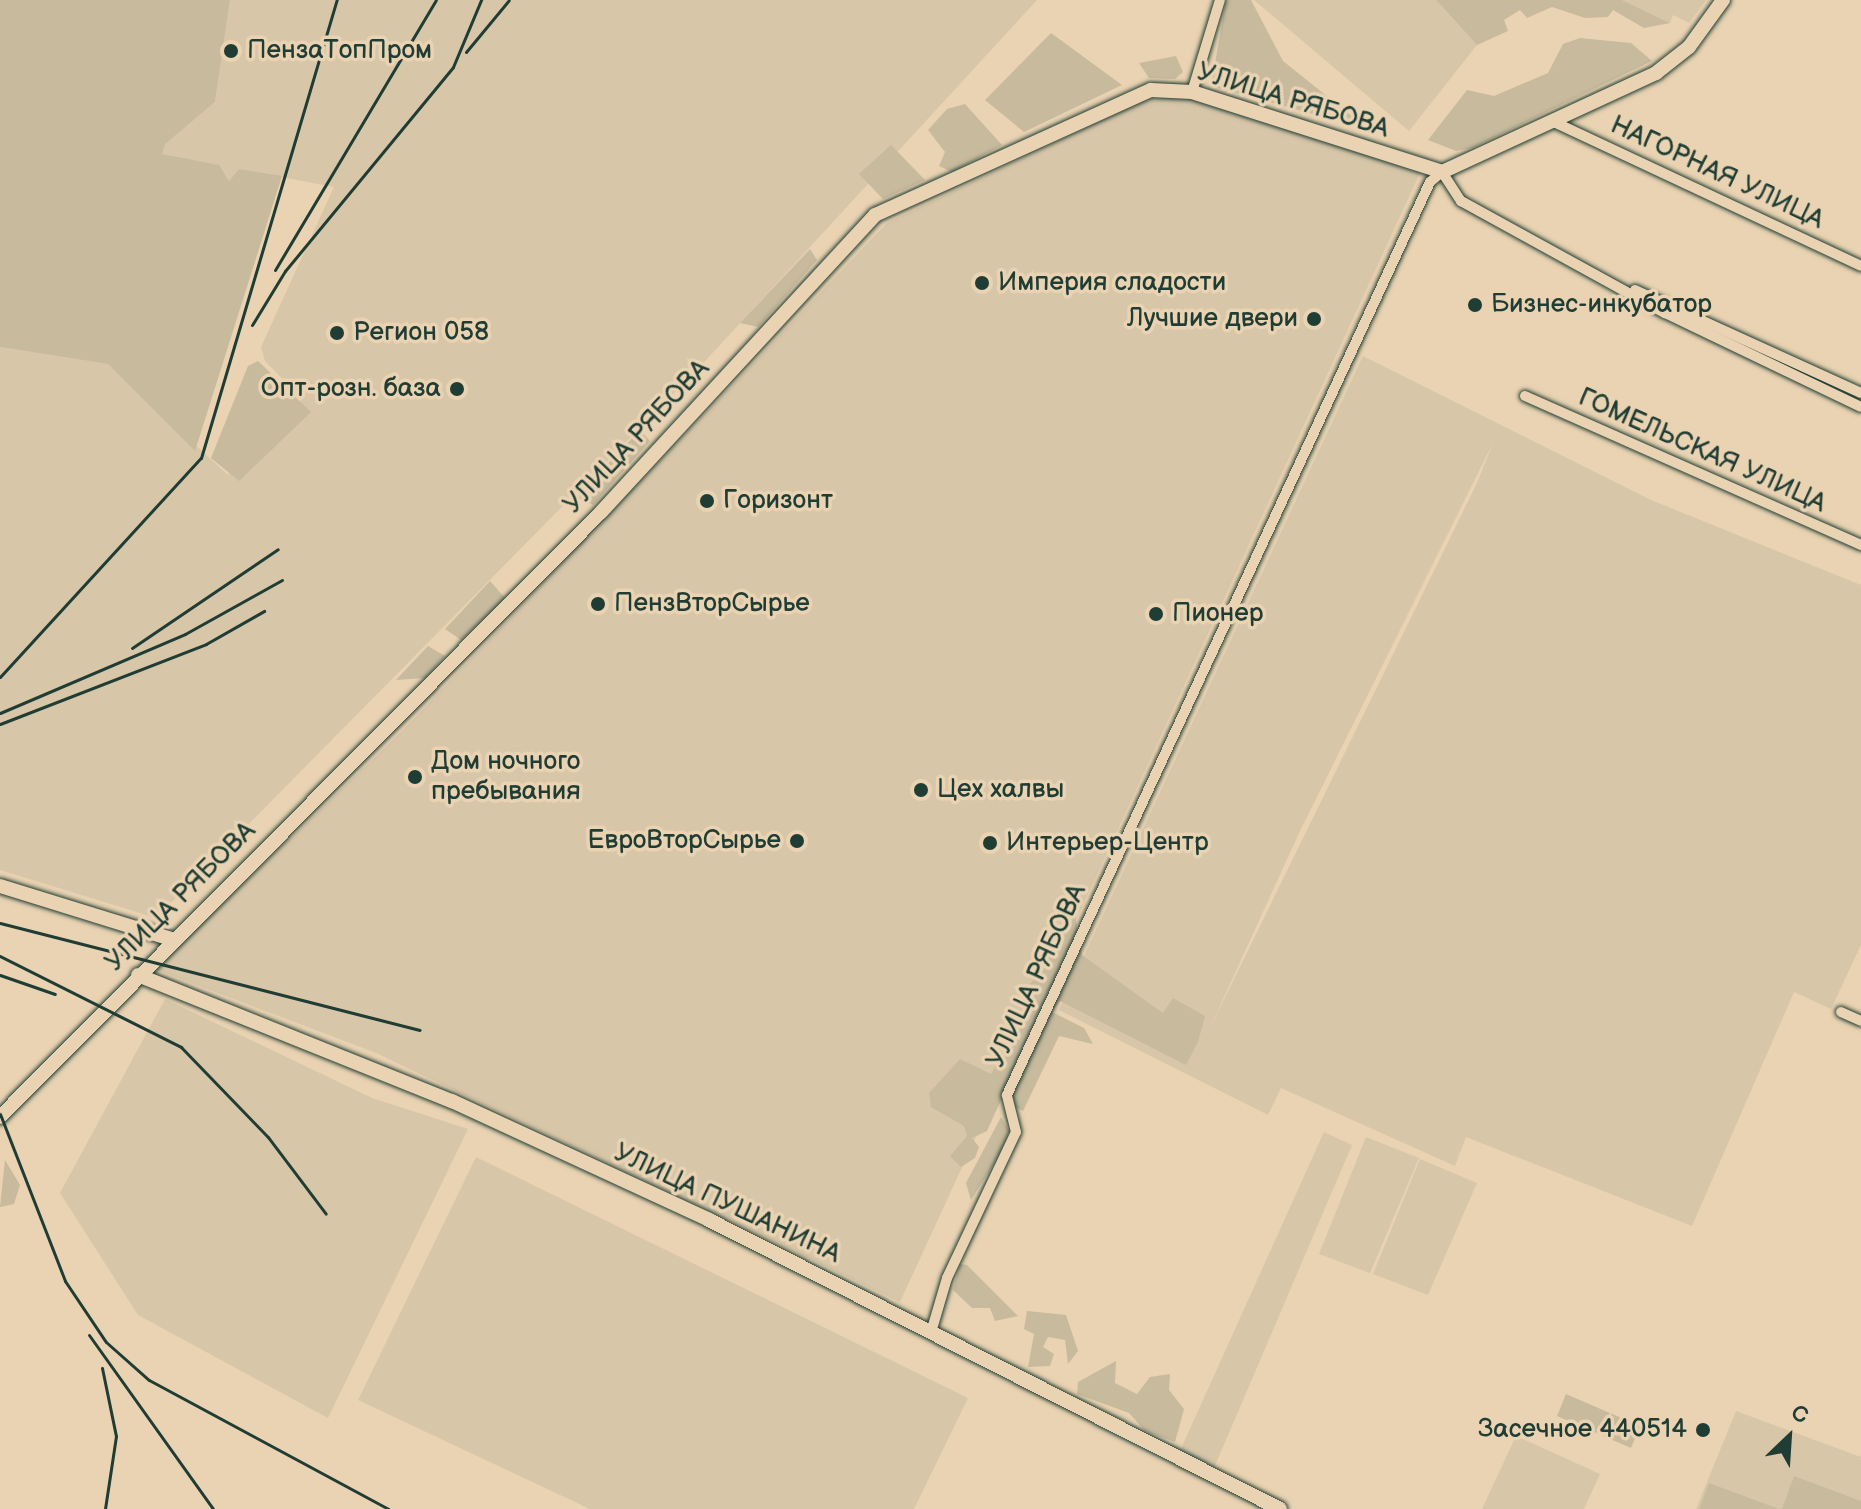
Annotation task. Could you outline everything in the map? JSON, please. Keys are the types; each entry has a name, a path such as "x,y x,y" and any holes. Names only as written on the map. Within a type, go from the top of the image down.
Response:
{"street":[{"path":"1192,92 1220,0"},
{"path":"1723,0 1689,47 1656,73 1442,172 1461,201 1599,275 1861,407"},
{"name":"УЛИЦА РЯБОВА","path":"0,1117 171,939 601,512 875,215 1151,90 1192,92 1442,172"},
{"name":"НАГОРНАЯ УЛИЦА","path":"1554,122 1861,266"},
{"name":"УЛИЦА РЯБОВА","path":"932,1329 947,1278 1016,1132 1007,1095 1430,182 1442,172"},
{"path":"1599,275 1861,393"},
{"name":"ГОМЕЛЬСКАЯ УЛИЦА","path":"1525,396 1861,545"},
{"path":"0,886 171,939"},
{"name":"УЛИЦА ПУШАНИНА","path":"138,975 452,1101 932,1329 1280,1509"},
{"path":"1841,1012 1861,1021"}],"shaded area":[{"path":"0,0 230,0 215,102 165,144 162,154 219,165 229,181 239,169 282,176 195,451 108,364 0,347"},
{"path":"230,0 1037,0 697,370 156,918 0,870 0,347 108,364 228,475 302,399 265,361 261,347 334,187 239,169 229,181 218,165 162,155 164,144 215,102"},
{"path":"1226,0 1251,0 1283,61 1368,129 1211,86"},
{"path":"1254,0 1436,0 1477,45 1409,131"},
{"path":"1436,0 1622,0 1670,23 1644,28 1613,10 1608,17 1585,18 1552,7 1527,18 1520,10 1504,20 1508,31 1477,45"},
{"path":"1622,0 1706,0 1689,23 1673,15 1670,23"},
{"path":"1051,33 1122,85 1024,132 985,100"},
{"path":"1580,38 1631,43 1652,61 1472,148 1456,151 1428,140 1467,90 1494,96 1548,73 1563,44"},
{"path":"1176,56 1183,72 1175,79 1149,78 1139,63"},
{"path":"1189,96 1420,173 900,1302 376,1053 155,969 404,729 887,223 1144,100"},
{"path":"965,104 1002,145 952,172 939,166 945,152 928,130 947,109"},
{"path":"891,145 925,180 883,199 859,174"},
{"path":"810,249 817,260 758,327 740,323"},
{"path":"1363,356 1651,500 1861,585 1861,945 1831,1009 1794,992 1692,1226 1466,1137 1455,1166 1281,1088 1268,1115 1059,1010","holes":["1493,443 1477,483 1209,1030 1300,831"]},
{"path":"258,361 311,412 239,481 211,458 248,366"},
{"path":"640,430 650,441 593,505 576,497"},
{"path":"490,581 505,598 461,640 445,629"},
{"path":"428,646 445,656 425,678 396,680"},
{"path":"1075,914 1082,955 1163,1013 1173,998 1205,1016 1198,1042 1186,1065 1060,1001 1052,1012 1084,1028 1093,1044 1059,1036 1023,1111 1001,1100 987,1131 972,1138 979,1147 975,1158 961,1167 950,1156 967,1136 964,1126 931,1107 929,1093 960,1059 991,1074 1027,1011 1024,990 1046,967 1042,952 1054,954 1058,933"},
{"path":"165,999 372,1098 468,1129 328,1418 138,1315 60,1193"},
{"path":"1001,1117 1009,1131 1002,1151 971,1200 966,1183"},
{"path":"1324,1132 1352,1145 1214,1468 1180,1451"},
{"path":"1366,1137 1419,1158 1370,1273 1319,1254"},
{"path":"476,1157 968,1398 914,1509 590,1509 358,1400"},
{"path":"1420,1159 1477,1183 1428,1295 1373,1274"},
{"path":"5,1160 20,1185 14,1204 0,1207"},
{"path":"960,1264 967,1265 1018,1316 995,1321 990,1308 972,1308 953,1290"},
{"path":"1027,1311 1066,1315 1078,1351 1068,1364 1065,1340 1048,1337 1043,1347 1054,1354 1050,1366 1028,1367 1034,1334 1024,1329"},
{"path":"1116,1361 1115,1383 1137,1394 1150,1377 1170,1374 1169,1390 1184,1409 1175,1442 1145,1431 1129,1413 1077,1394 1078,1382"},
{"path":"1566,1394 1640,1426 1631,1448 1557,1416"},
{"path":"1736,1411 1861,1457 1861,1509 1696,1509"},
{"path":"1516,1436 1600,1474 1584,1509 1482,1509"},
{"path":"1794,1476 1861,1501 1861,1509 1782,1509"},
{"path":"1709,1483 1779,1509 1699,1509"}],"railway":[{"path":"0,677 201,458 337,0"},
{"path":"275,270 436,0"},
{"path":"252,325 285,271 453,67 481,0"},
{"path":"466,52 509,0"},
{"path":"132,648 278,549"},
{"path":"0,713 185,634 282,580"},
{"path":"0,724 206,644 264,611"},
{"path":"0,923 420,1030"},
{"path":"0,956 181,1047 268,1137 326,1214"},
{"path":"0,975 55,994"},
{"path":"0,1114 65,1281 106,1342 149,1380 389,1509"},
{"path":"89,1335 213,1509"},
{"path":"102,1368 116,1436 105,1509"}],"place":[{"name":"ПензаТопПром","path":"231,51"},
{"name":"Империя сладости","path":"982,283"},
{"name":"Бизнес-инкубатор","path":"1475,305"},
{"name":"Лучшие двери","path":"1314,319"},
{"name":"Регион 058","path":"337,333"},
{"name":"Опт-розн. база","path":"457,389"},
{"name":"Горизонт","path":"707,501"},
{"name":"ПензВторСырье","path":"598,604"},
{"name":"Пионер","path":"1156,614"},
{"name":"Дом ночного пребывания","path":"415,777"},
{"name":"Цех халвы","path":"921,790"},
{"name":"ЕвроВторСырье","path":"797,841"},
{"name":"Интерьер-Центр","path":"990,843"},
{"name":"Засечное 440514","path":"1703,1430"}]}
